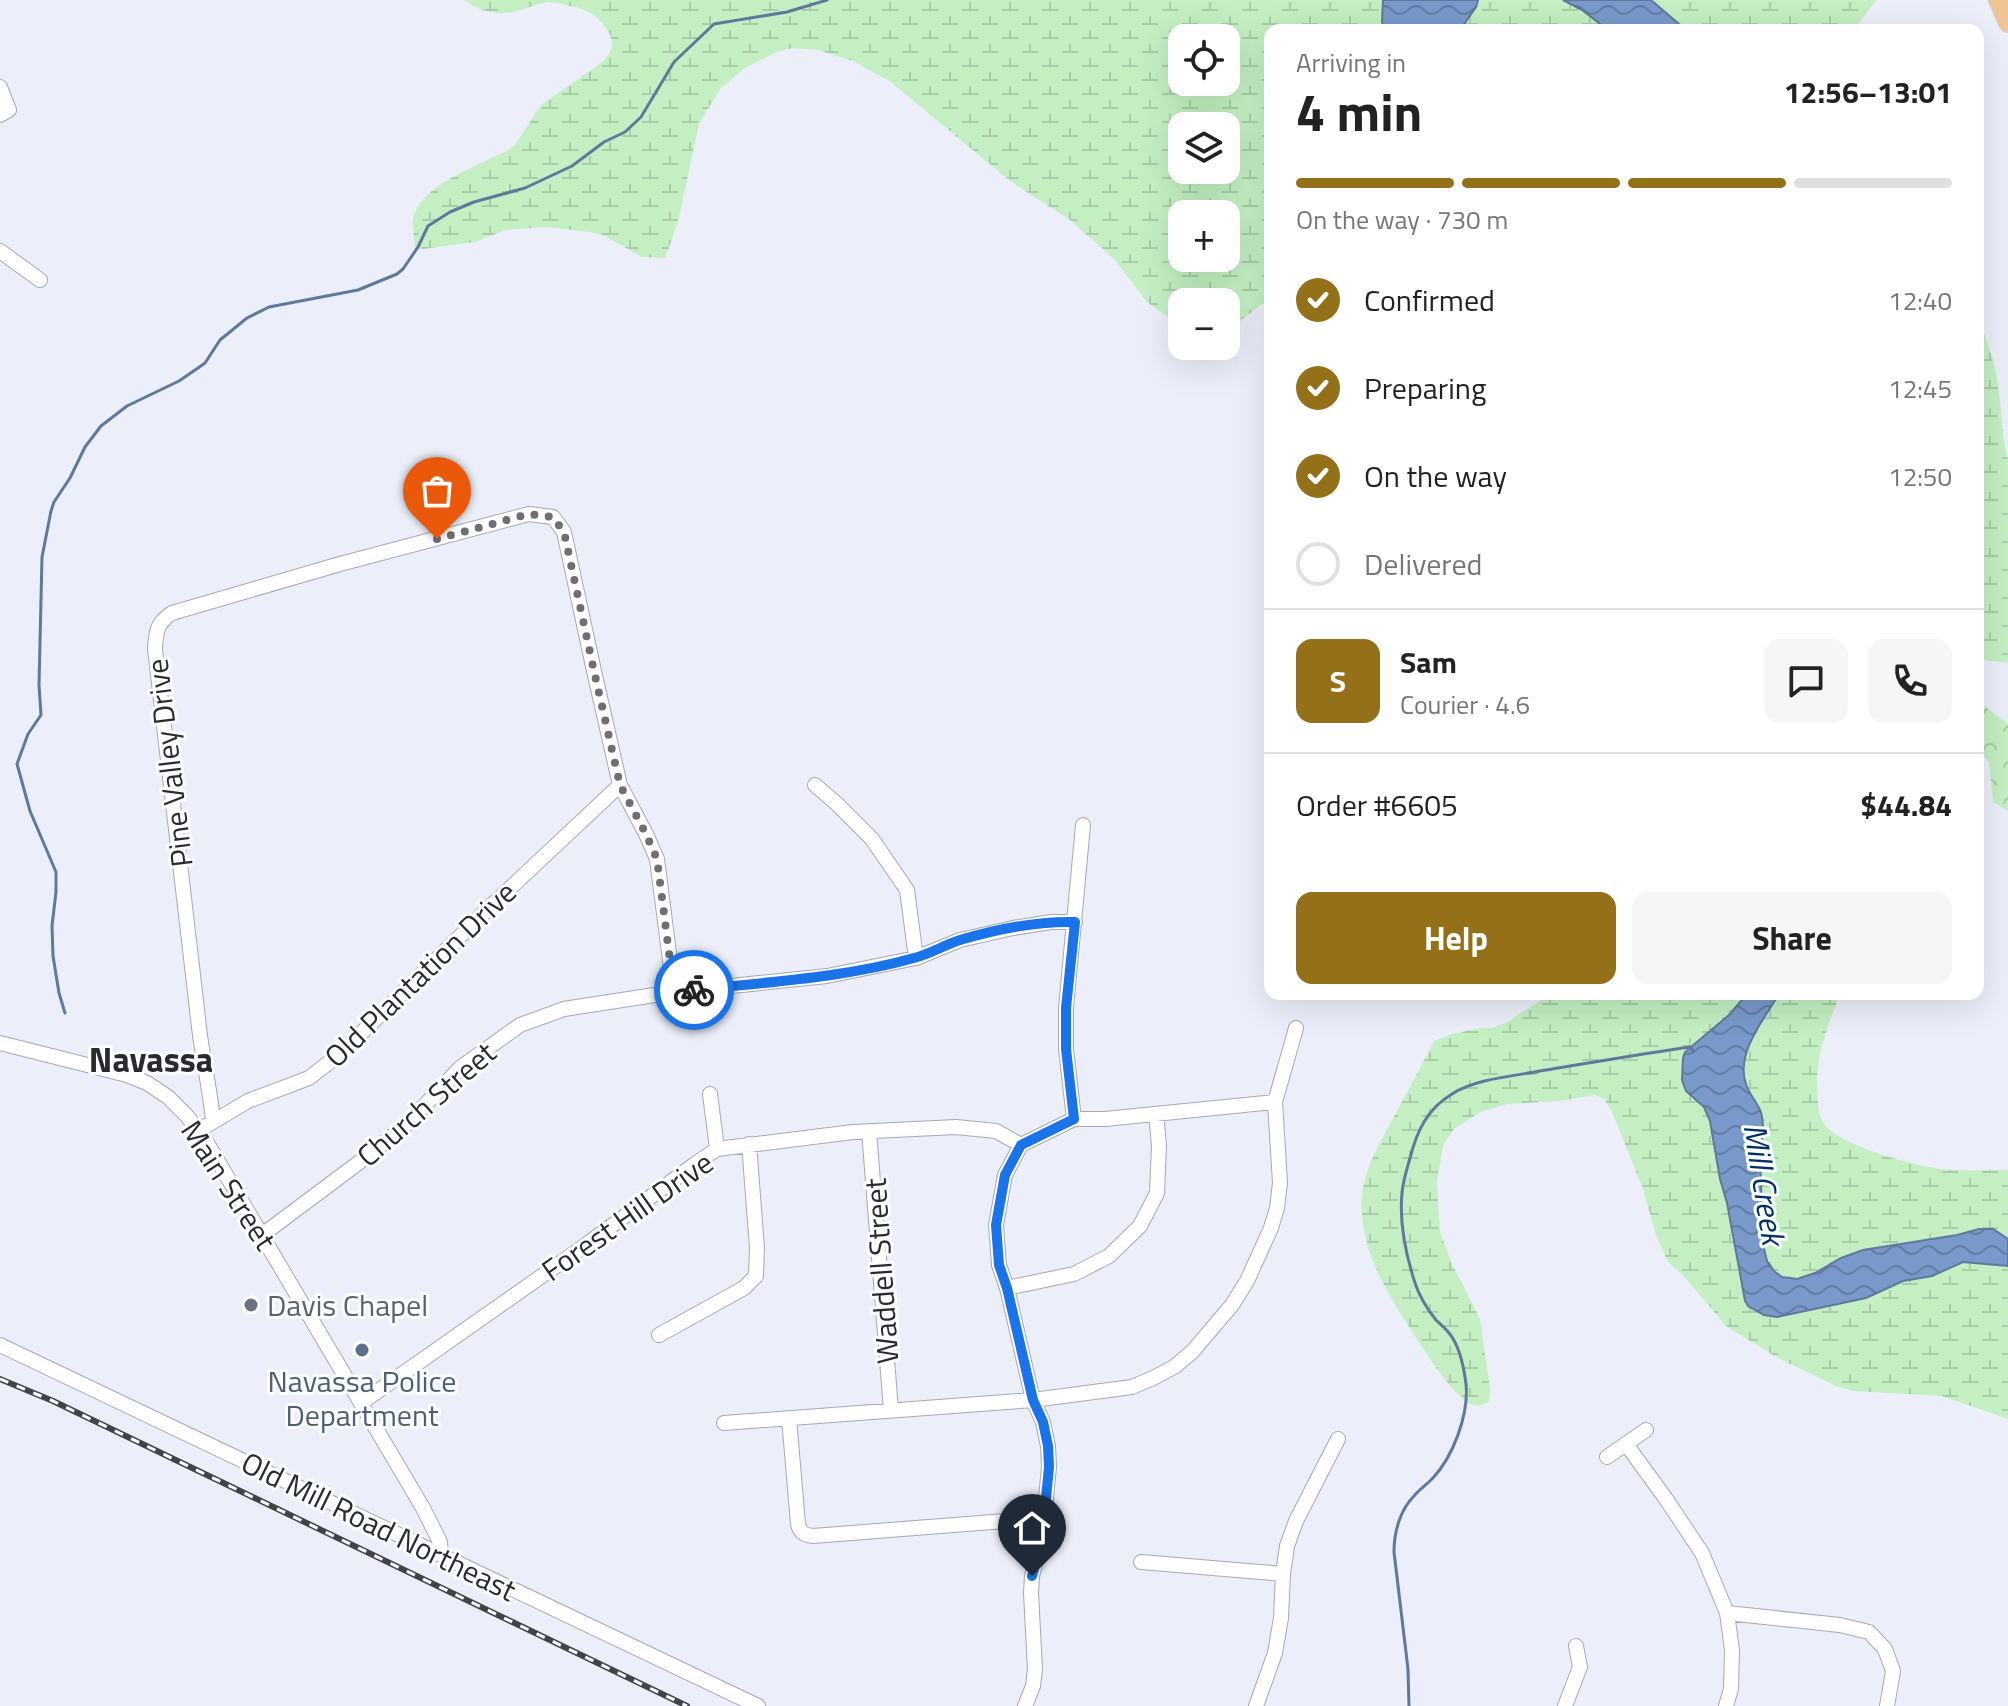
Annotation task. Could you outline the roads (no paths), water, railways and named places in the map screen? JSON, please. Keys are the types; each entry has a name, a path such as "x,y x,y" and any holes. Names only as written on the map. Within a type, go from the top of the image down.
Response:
{"main road":[{"path":"1998,0 2008,23"}],"street":[{"path":"0,87 9,110 0,115"},
{"path":"0,251 40,280"},
{"name":"Pine Valley Drive","path":"213,1121 198,1023 155,649 156,633 162,620 172,613 340,564 529,514 553,517 564,532 620,785"},
{"path":"620,785 657,859 674,992"},
{"name":"Old Plantation Drive","path":"199,1131 248,1101 309,1078 341,1053 620,785"},
{"path":"815,785 872,839 907,890 916,958"},
{"path":"1074,1119 1066,1049 1066,1008 1083,825"},
{"name":"Church Street","path":"262,1235 407,1124 460,1068 520,1025 564,1009 674,992 827,976 916,958 960,940 1013,928 1075,922"},
{"path":"724,1423 1033,1400 1132,1387 1174,1367 1192,1352 1232,1305 1260,1255 1277,1208 1280,1164 1275,1102 1296,1028"},
{"name":"Main Street","path":"0,1043 105,1069 147,1083 168,1097 186,1115 199,1131 262,1235 435,1530 441,1555"},
{"path":"710,1094 717,1149"},
{"path":"1025,1706 1033,1686 1035,1669 1031,1631 1032,1576 1042,1539 1049,1467 1043,1422 1033,1400 999,1265 996,1225 1005,1175 1021,1145 1074,1119 1105,1119 1275,1102"},
{"path":"1007,1288 1074,1274 1109,1256 1140,1226 1157,1193 1159,1145 1156,1114"},
{"name":"Forest Hill Drive","path":"361,1403 717,1149 869,1131 956,1127 996,1131 1021,1145"},
{"name":"Waddell Street","path":"869,1131 891,1410"},
{"path":"659,1335 744,1288 756,1276 757,1248 749,1144"},
{"name":"Old Mill Road Northeast","path":"0,1345 758,1706"},
{"path":"789,1418 798,1524 806,1535 1044,1518"},
{"path":"1607,1457 1646,1430"},
{"path":"1256,1706 1275,1653 1287,1546 1296,1521 1338,1439"},
{"path":"1626,1444 1702,1553 1727,1613 1732,1650 1731,1689 1726,1706"},
{"path":"1141,1562 1283,1574"},
{"path":"1727,1613 1840,1625 1869,1632 1885,1649 1893,1671 1887,1706"},
{"path":"1565,1706 1580,1667 1576,1646"}],"water":[{"path":"1383,0 1478,0 1464,24 1382,22"},
{"path":"1563,0 1651,0 1679,24 1600,24"},
{"path":"1742,1000 1775,1000 1753,1037 1744,1061 1747,1088 1762,1117 1763,1245 1767,1261 1775,1272 1782,1277 1797,1279 1863,1250 1979,1229 1993,1229 2008,1239 2008,1266 1963,1262 1932,1276 1903,1281 1866,1298 1777,1317 1764,1315 1748,1306 1710,1121 1704,1107 1686,1091 1682,1080 1685,1052"}],"waterway":[{"path":"65,1013 53,956 56,872 30,811 17,764 28,734 41,715 42,557 51,511 85,447 101,426 127,406 179,381 205,363 220,340 247,318 269,307 358,290 397,274 418,247 428,226 450,212 525,188 572,166 604,142 625,132 641,117 674,62 714,24 787,12 827,0"},
{"path":"1409,1706 1395,1537 1405,1508 1447,1459 1462,1422 1466,1396 1458,1350 1453,1338 1433,1316 1419,1292 1404,1239 1405,1175 1420,1130 1443,1100 1483,1081 1690,1047 1693,1051"}],"railway":[{"path":"0,1379 53,1401 687,1706"}],"place":[{"name":"Davis Chapel","path":"251,1305"},
{"name":"Navassa Police Department","path":"362,1350"}],"district":[{"name":"Navassa","path":"151,1059"}],"water label":[{"name":"Mill Creek","path":"1765,1184"}]}
